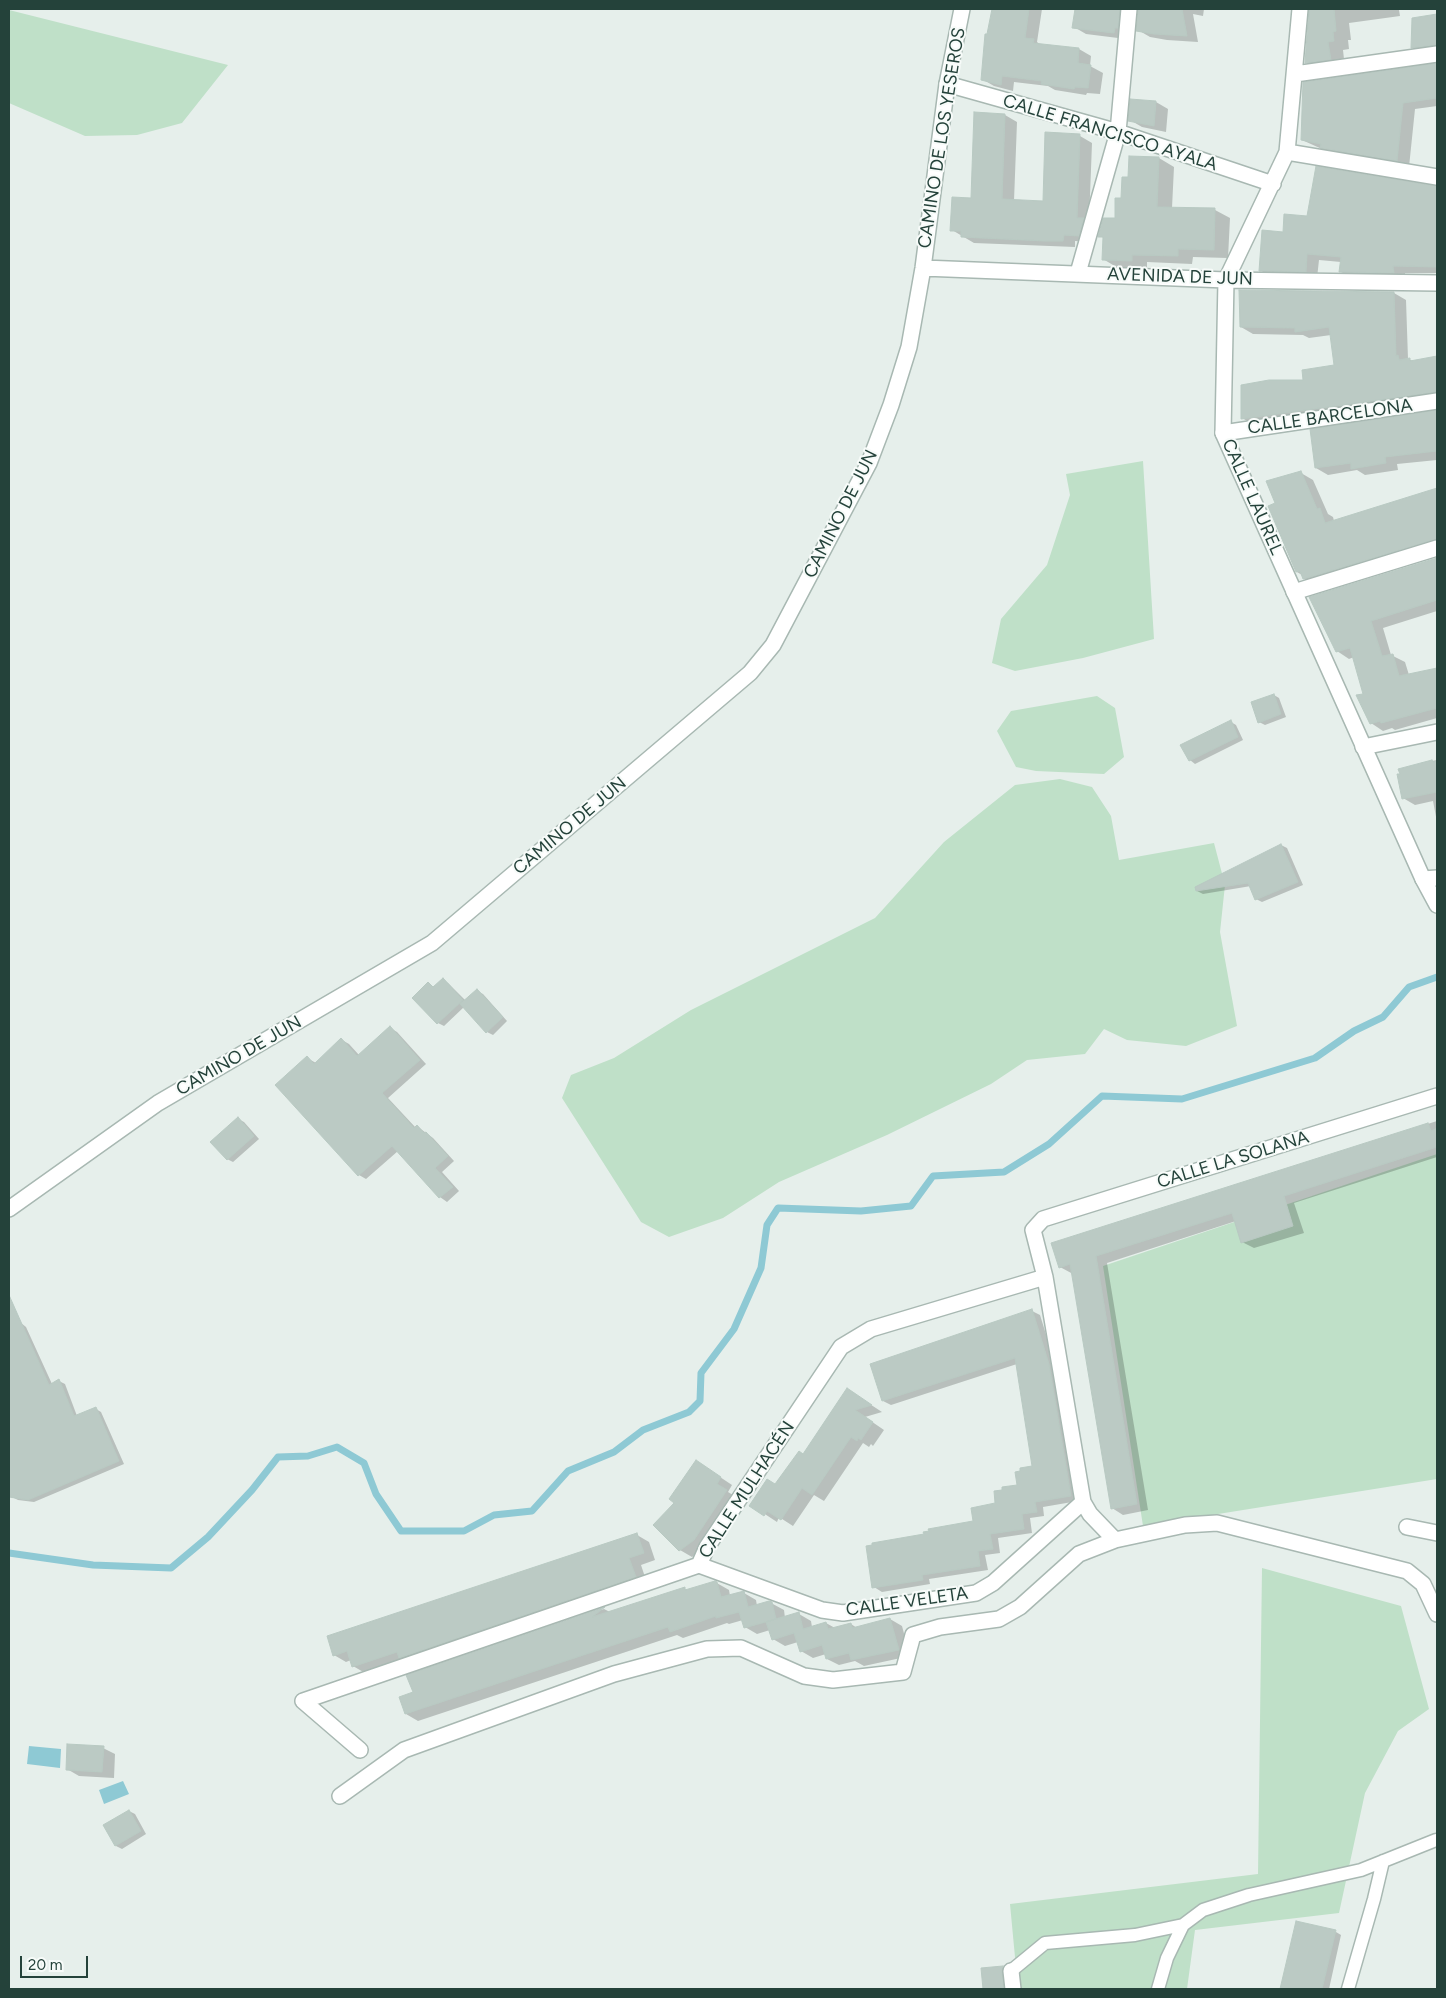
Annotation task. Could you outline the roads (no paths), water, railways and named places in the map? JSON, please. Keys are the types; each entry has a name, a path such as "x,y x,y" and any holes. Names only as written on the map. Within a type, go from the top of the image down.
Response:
{"street":[{"name":"CAMINO DE LOS YESEROS","path":"923,268 946,84 962,9"},
{"path":"1078,273 1118,132 1128,9"},
{"name":"CALLE LAUREL","path":"1300,9 1287,152 1226,280 1223,433 1363,747 1430,879 1437,905"},
{"path":"1295,74 1437,54"},
{"name":"CALLE FRANCISCO AYALA","path":"946,84 1118,132 1273,184"},
{"path":"1287,152 1437,178"},
{"name":"AVENIDA DE JUN","path":"923,268 1226,280 1437,283"},
{"name":"CAMINO DE JUN","path":"9,1209 158,1103 432,943 750,673 773,646 870,463 909,347 923,268"},
{"name":"CALLE BARCELONA","path":"1223,433 1437,401"},
{"path":"1294,592 1437,548"},
{"path":"1363,747 1437,732"},
{"name":"CALLE LA SOLANA","path":"1046,1277 1033,1230 1043,1219 1437,1096"},
{"path":"1046,1277 1083,1502 1090,1514 1115,1540"},
{"name":"CALLE MULHACÉN","path":"360,1750 303,1701 699,1566 707,1547 841,1347 871,1329 1046,1277"},
{"name":"CALLE VELETA","path":"699,1566 822,1610 843,1613 976,1593 993,1583 1083,1502"},
{"path":"340,1796 404,1750 614,1674 707,1649 741,1648 804,1676 833,1680 903,1672 913,1635 940,1627 999,1619 1020,1607 1079,1554 1115,1540 1185,1525 1218,1523 1407,1571 1423,1584 1437,1614"},
{"path":"1407,1527 1437,1533"},
{"path":"1011,1971 1013,1989"}],"lane":[{"path":"1011,1971 1045,1943 1135,1935 1183,1924 1203,1910 1249,1894 1361,1870 1436,1840"},
{"path":"1348,1989 1374,1900 1383,1861"},
{"path":"1158,1989 1167,1958 1183,1924"}],"water":[{"path":"29,1746 61,1749 60,1768 27,1764"},
{"path":"123,1781 129,1794 104,1804 99,1790"}],"waterway":[{"path":"9,1553 93,1565 171,1568 208,1537 252,1490 278,1457 308,1456 337,1447 364,1463 376,1494 401,1531 464,1531 494,1515 532,1511 568,1471 614,1452 643,1430 689,1412 700,1401 701,1373 734,1329 761,1268 767,1225 778,1208 861,1211 911,1206 933,1176 1004,1172 1049,1144 1102,1096 1182,1099 1315,1058 1354,1031 1383,1017 1409,987 1437,977"}]}
